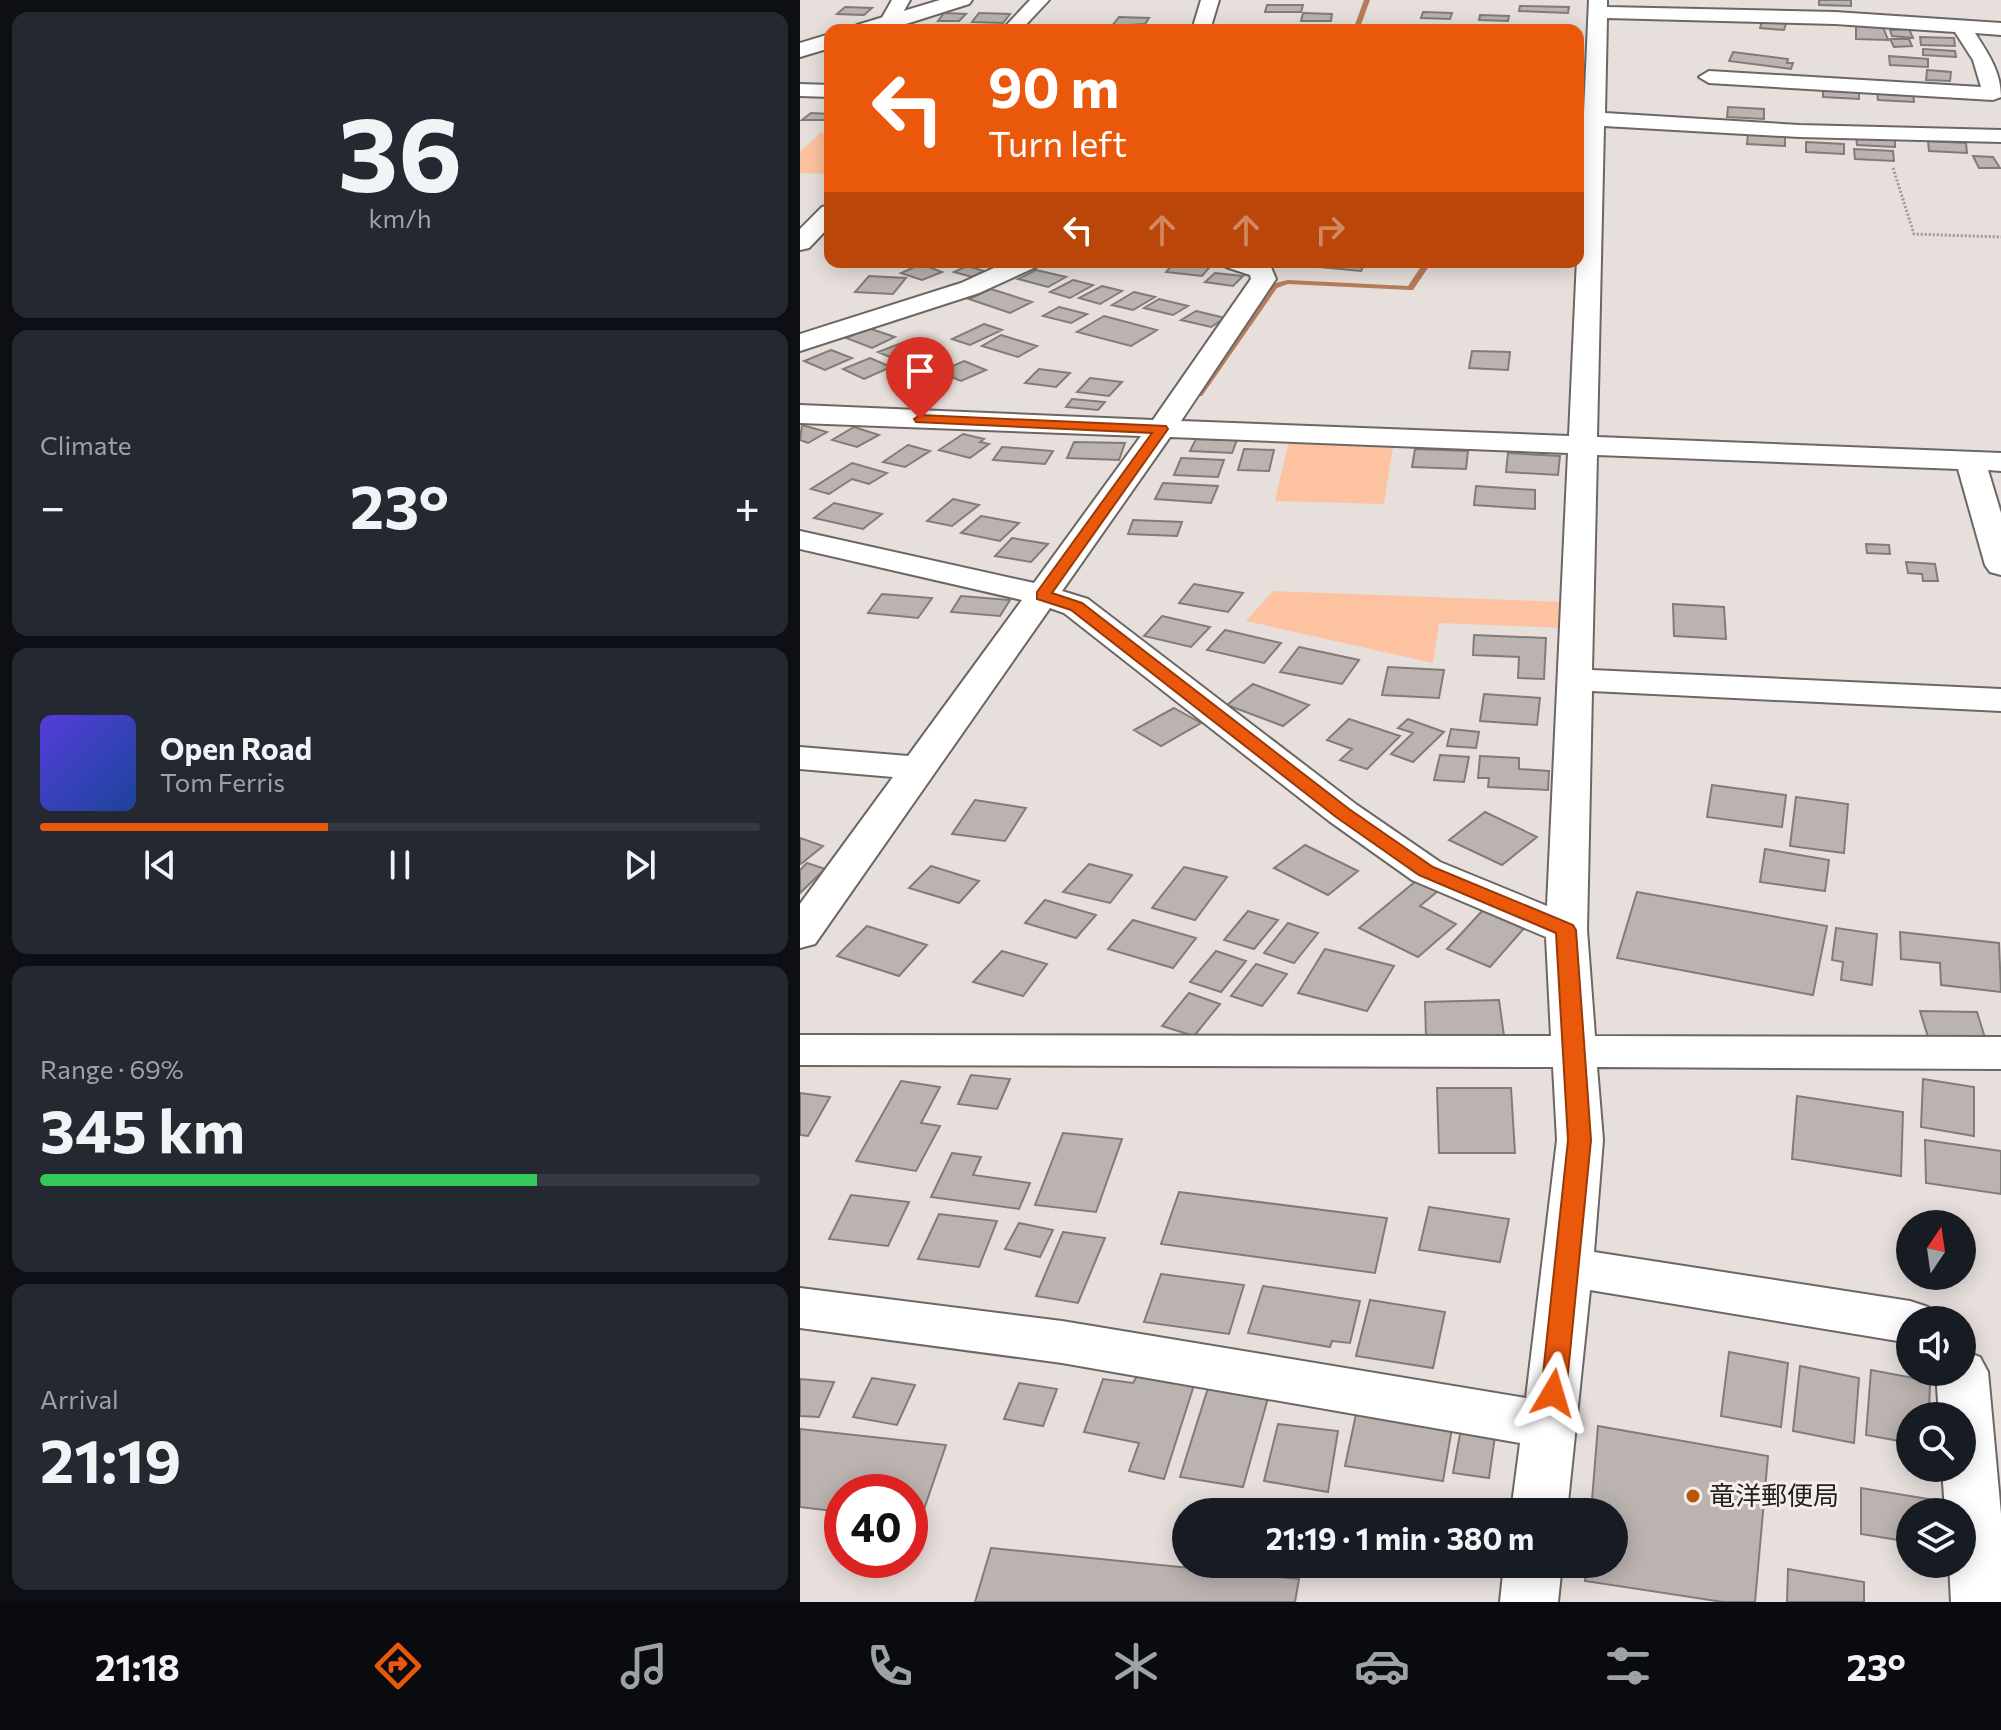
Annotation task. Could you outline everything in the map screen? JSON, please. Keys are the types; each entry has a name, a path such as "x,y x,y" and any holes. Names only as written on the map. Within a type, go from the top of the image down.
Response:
{"main road":[{"path":"893,24 962,0"},
{"path":"800,50 824,43"}],"street":[{"path":"888,24 901,0"},
{"path":"1017,24 1040,0"},
{"path":"1203,24 1210,0"},
{"path":"1584,209 1586,119 1598,6 2001,29"},
{"path":"1709,77 1993,94 1983,60 1961,26"},
{"path":"1701,125 1709,77 1717,55"},
{"path":"800,90 824,91"},
{"path":"1586,119 1799,131 2001,136"},
{"path":"800,207 824,209"},
{"path":"800,243 824,217"},
{"path":"800,343 970,288 1014,268"},
{"path":"800,934 1161,429 1264,279 1261,270 1254,268"},
{"path":"1541,1498 1580,1140 1566,930 1582,445 1583,268"},
{"path":"800,414 2001,462"},
{"path":"1970,461 2001,565"},
{"path":"800,540 1042,595 1076,606 1343,813 1426,871 1566,930"},
{"path":"1574,680 2001,700"},
{"path":"800,758 917,768"},
{"path":"800,1050 2001,1053"},
{"path":"1568,1267 1896,1320"},
{"path":"800,1308 1062,1342 1550,1425"},
{"path":"1963,1386 1980,1602"},
{"path":"1529,1602 1532,1578"}],"path":[{"path":"1893,168 1914,234 2001,237"}],"shaded area":[{"path":"820,133 824,133 824,174 800,173 800,152"},
{"path":"1290,436 1394,440 1384,504 1275,501"},
{"path":"1273,591 1563,602 1565,628 1439,623 1433,663 1246,621"}],"building":[{"path":"1819,0 1851,0 1851,6 1819,5"},
{"path":"1267,5 1303,5 1301,12 1265,12"},
{"path":"1520,6 1569,7 1568,13 1519,11"},
{"path":"845,7 872,8 864,15 837,14"},
{"path":"1423,12 1452,13 1450,19 1421,18"},
{"path":"944,13 966,14 959,21 938,21"},
{"path":"979,13 1010,14 1003,23 972,22"},
{"path":"1303,13 1332,14 1331,21 1301,21"},
{"path":"1480,15 1509,16 1508,21 1479,20"},
{"path":"1119,17 1149,18 1145,24 1114,24"},
{"path":"1762,21 1787,21 1784,30 1760,28"},
{"path":"1856,24 1882,24 1888,40 1856,39"},
{"path":"1909,29 1913,38 1892,36 1890,30"},
{"path":"1920,37 1954,38 1955,46 1921,45"},
{"path":"1890,39 1909,39 1912,46 1894,47"},
{"path":"1923,49 1955,51 1956,57 1923,55"},
{"path":"1733,52 1788,59 1787,63 1793,63 1791,69 1729,61"},
{"path":"1889,56 1928,59 1928,67 1890,65"},
{"path":"1927,70 1951,72 1950,81 1926,80"},
{"path":"1823,88 1859,90 1859,99 1823,97"},
{"path":"1877,91 1913,93 1914,102 1878,100"},
{"path":"1728,107 1764,109 1764,119 1727,117"},
{"path":"811,113 824,114 824,120 802,120"},
{"path":"1748,134 1785,136 1785,146 1747,144"},
{"path":"1856,135 1895,137 1895,147 1857,145"},
{"path":"1928,141 1966,143 1967,153 1929,151"},
{"path":"1806,142 1844,144 1844,154 1806,152"},
{"path":"1854,149 1893,151 1894,161 1855,159"},
{"path":"1973,156 1993,157 2000,168 1979,168"},
{"path":"912,268 932,268 942,272 922,280 901,273"},
{"path":"963,268 984,271 972,277 954,272"},
{"path":"1170,268 1209,268 1202,276 1166,272"},
{"path":"1329,268 1362,268 1361,271"},
{"path":"1036,270 1066,277 1048,287 1018,279"},
{"path":"1215,273 1243,276 1233,286 1205,282"},
{"path":"869,276 906,278 893,294 855,292"},
{"path":"1073,280 1093,285 1070,298 1050,292"},
{"path":"1102,286 1122,291 1100,304 1079,298"},
{"path":"991,289 1032,302 1010,313 969,299"},
{"path":"1134,292 1155,297 1133,310 1112,305"},
{"path":"1159,299 1188,306 1173,315 1144,308"},
{"path":"1059,307 1087,314 1071,323 1043,316"},
{"path":"1196,311 1225,318 1211,327 1181,320"},
{"path":"1104,316 1157,330 1131,346 1077,332"},
{"path":"984,324 1002,330 970,345 952,339"},
{"path":"868,328 895,337 872,348 846,338"},
{"path":"1001,335 1037,346 1018,357 982,346"},
{"path":"904,342 925,350 899,361 878,352"},
{"path":"831,350 852,358 825,370 804,361"},
{"path":"1472,351 1510,352 1508,370 1469,368"},
{"path":"923,356 943,362 917,376 896,370"},
{"path":"870,358 891,367 864,379 843,369"},
{"path":"964,361 986,370 961,381 939,372"},
{"path":"1039,369 1070,373 1056,387 1025,383"},
{"path":"1090,378 1122,382 1109,396 1077,392"},
{"path":"1072,399 1105,402 1098,410 1066,407"},
{"path":"802,425 827,432 808,443 800,440"},
{"path":"854,427 879,435 857,447 832,440"},
{"path":"963,434 984,439 980,442 989,444 970,458 939,450"},
{"path":"1196,439 1237,440 1232,453 1190,451"},
{"path":"1074,442 1125,443 1119,460 1067,458"},
{"path":"908,445 930,451 905,467 883,462"},
{"path":"1002,447 1053,451 1045,464 993,460"},
{"path":"1244,449 1274,450 1269,471 1238,470"},
{"path":"1415,449 1468,451 1466,469 1412,467"},
{"path":"1508,453 1560,456 1558,475 1506,472"},
{"path":"1181,458 1224,460 1218,477 1174,475"},
{"path":"852,463 887,473 869,484 852,479 829,494 811,489"},
{"path":"1163,483 1218,486 1211,503 1155,499"},
{"path":"1476,486 1535,490 1535,509 1474,505"},
{"path":"953,499 979,505 952,526 927,521"},
{"path":"834,503 882,514 863,529 814,518"},
{"path":"981,516 1019,523 1000,541 961,533"},
{"path":"1133,520 1182,522 1177,536 1128,534"},
{"path":"1012,538 1048,544 1031,562 995,556"},
{"path":"1866,544 1889,545 1890,554 1867,553"},
{"path":"1906,562 1935,564 1938,581 1923,581 1922,574 1908,573"},
{"path":"1194,584 1243,593 1228,612 1179,603"},
{"path":"882,594 932,598 918,618 868,613"},
{"path":"961,596 1010,600 1000,616 951,612"},
{"path":"1673,604 1724,607 1726,639 1674,636"},
{"path":"1162,616 1210,627 1191,647 1144,636"},
{"path":"1225,630 1281,643 1264,663 1207,650"},
{"path":"1474,635 1546,638 1544,679 1518,678 1519,657 1473,655"},
{"path":"1299,647 1359,660 1342,684 1280,672"},
{"path":"1388,667 1444,670 1439,698 1382,695"},
{"path":"1253,684 1309,705 1283,726 1227,705"},
{"path":"1484,694 1540,698 1537,725 1480,721"},
{"path":"1174,708 1201,723 1161,746 1134,730"},
{"path":"1349,719 1400,736 1367,769 1340,760 1352,749 1327,740"},
{"path":"1408,719 1444,732 1413,762 1391,754 1413,733 1398,728"},
{"path":"1451,729 1479,732 1476,748 1447,746"},
{"path":"1440,755 1469,757 1464,782 1434,780"},
{"path":"1480,756 1519,758 1519,769 1549,771 1548,790 1488,787 1489,778 1478,778"},
{"path":"1712,785 1786,795 1782,827 1707,817"},
{"path":"1796,797 1848,804 1844,853 1790,846"},
{"path":"975,800 1026,808 1005,841 952,834"},
{"path":"1485,812 1537,837 1502,865 1449,840"},
{"path":"800,838 823,846 801,864 800,863"},
{"path":"1305,845 1358,871 1328,895 1274,868"},
{"path":"1765,849 1829,860 1825,891 1760,882"},
{"path":"807,863 825,869 800,893 800,870"},
{"path":"1089,864 1132,875 1110,903 1063,892"},
{"path":"931,866 979,881 959,903 909,888"},
{"path":"1184,867 1227,877 1195,920 1152,908"},
{"path":"1416,881 1438,891 1420,906 1456,924 1418,957 1359,928"},
{"path":"1637,892 1827,926 1813,995 1617,958"},
{"path":"1045,900 1096,915 1076,938 1025,923"},
{"path":"1483,910 1526,926 1490,967 1447,949"},
{"path":"1248,911 1278,920 1254,949 1224,940"},
{"path":"1133,920 1196,938 1173,968 1108,949"},
{"path":"1288,923 1318,933 1294,963 1264,953"},
{"path":"867,926 927,945 899,976 837,956"},
{"path":"1836,928 1877,934 1872,985 1841,980 1843,962 1832,960"},
{"path":"1900,932 1999,943 2001,992 1941,985 1940,963 1901,959"},
{"path":"1325,949 1394,966 1367,1011 1298,993"},
{"path":"1002,951 1047,964 1023,996 973,982"},
{"path":"1216,951 1246,961 1221,992 1190,982"},
{"path":"1256,964 1287,974 1262,1006 1231,996"},
{"path":"1189,993 1220,1004 1194,1036 1162,1026"},
{"path":"1499,1000 1504,1036 1426,1038 1425,1002"},
{"path":"1920,1011 1977,1012 1985,1038 1928,1037"},
{"path":"971,1075 1010,1079 997,1109 958,1104"},
{"path":"1923,1079 1974,1087 1974,1136 1921,1127"},
{"path":"901,1081 940,1087 921,1123 940,1126 916,1171 856,1161"},
{"path":"1437,1088 1511,1088 1515,1153 1439,1153"},
{"path":"800,1093 830,1097 808,1136 800,1135"},
{"path":"1797,1096 1903,1112 1901,1176 1792,1159"},
{"path":"1063,1133 1122,1139 1096,1212 1035,1205"},
{"path":"1925,1140 2001,1151 2001,1194 1926,1183"},
{"path":"952,1153 981,1157 973,1175 1030,1183 1019,1209 931,1197"},
{"path":"1179,1192 1387,1218 1375,1273 1161,1244"},
{"path":"851,1195 909,1202 888,1246 829,1239"},
{"path":"1429,1207 1509,1219 1500,1262 1419,1250"},
{"path":"939,1214 997,1221 979,1267 918,1259"},
{"path":"1019,1223 1053,1230 1040,1257 1005,1249"},
{"path":"1063,1232 1105,1238 1078,1303 1036,1296"},
{"path":"1161,1274 1244,1285 1229,1334 1144,1322"},
{"path":"1263,1286 1360,1301 1350,1343 1332,1341 1330,1347 1248,1333"},
{"path":"1370,1300 1445,1312 1433,1368 1356,1356"},
{"path":"1729,1352 1788,1363 1781,1427 1721,1416"},
{"path":"1800,1366 1859,1378 1854,1443 1793,1431"},
{"path":"1871,1370 1896,1375 1896,1386 1930,1386 1929,1402 1896,1402 1896,1440 1866,1435"},
{"path":"1137,1376 1194,1385 1164,1479 1129,1471 1139,1443 1084,1432 1103,1379 1133,1383"},
{"path":"872,1378 915,1385 897,1425 853,1417"},
{"path":"800,1379 834,1382 819,1417 800,1416"},
{"path":"1019,1383 1057,1389 1043,1426 1004,1419"},
{"path":"1208,1388 1268,1398 1243,1487 1180,1477"},
{"path":"1356,1414 1452,1428 1443,1481 1345,1466"},
{"path":"1462,1423 1496,1429 1489,1478 1453,1473"},
{"path":"1278,1424 1338,1431 1328,1492 1264,1481"},
{"path":"1598,1426 1768,1456 1755,1602 1723,1602 1585,1581 1585,1578 1628,1578 1628,1498 1592,1498"},
{"path":"800,1429 946,1445 928,1498 928,1474 824,1474 824,1510 800,1507"},
{"path":"1861,1488 1923,1498 1896,1498 1896,1540 1861,1534"},
{"path":"991,1548 1172,1566 1172,1578 1299,1579 1295,1602 975,1602"},
{"path":"1788,1569 1864,1582 1864,1602 1787,1602"}],"waterway":[{"path":"1358,24 1367,0"},
{"path":"1199,394 1274,286 1288,282 1410,288 1424,268"}],"place":[{"name":"竜洋郵便局","path":"1693,1496"}],"route":[{"path":"920,419 1161,429 1042,595 1076,606 1343,813 1426,871 1566,930 1580,1140 1553,1393"}]}
